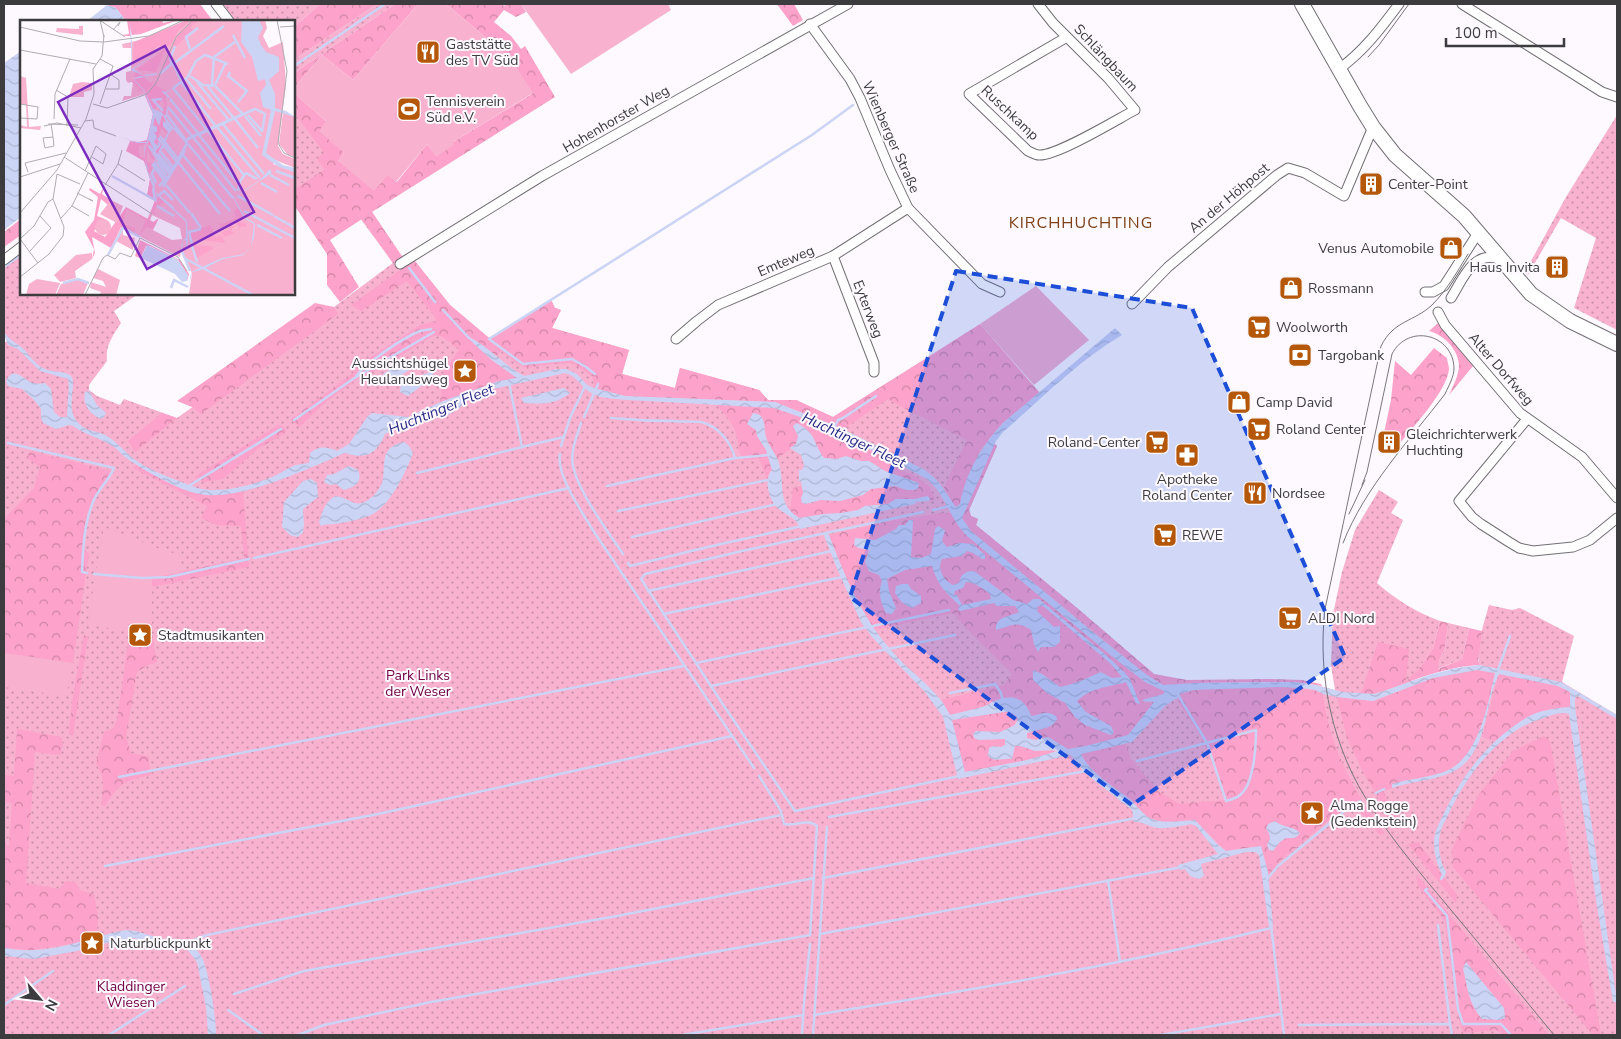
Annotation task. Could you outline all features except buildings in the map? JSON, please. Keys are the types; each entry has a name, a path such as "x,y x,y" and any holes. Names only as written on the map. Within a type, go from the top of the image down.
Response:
{"main road":[{"path":"1302,4 1372,127 1394,155 1457,210 1521,284 1539,301 1570,321 1617,344"}],"street":[{"path":"216,4 228,20"},
{"name":"Hohenhorster Weg","path":"400,264 542,176 848,4"},
{"name":"Schlängbaum","path":"1038,4 1067,37 1108,78 1135,110"},
{"path":"1339,69 1358,55 1382,28 1399,4"},
{"path":"1462,4 1602,92 1617,97"},
{"name":"Wienberger Straße","path":"810,24 850,79 908,208 982,284 1000,292"},
{"name":"Ruschkamp","path":"1067,37 969,94 1028,151 1039,155 1067,146 1135,110"},
{"name":"An der Höhpost","path":"1132,304 1168,266 1277,175 1288,168 1305,173 1344,196 1372,127"},
{"name":"Emteweg","path":"676,340 697,321 718,306 833,256 908,208"},
{"path":"1425,292 1433,292 1444,286 1478,233"},
{"path":"4,260 20,248"},
{"name":"Eyterweg","path":"833,256 874,363 874,372"},
{"path":"1452,298 1472,265 1478,259 1491,256 1499,259"},
{"name":"Alter Dorfweg","path":"1438,312 1445,325 1506,398 1527,419 1582,457 1617,498"},
{"path":"1527,419 1459,501 1472,517 1519,548 1533,551 1572,547 1590,540 1617,518"}],"highlighted area":[{"path":"956,271 1192,308 1345,657 1132,805 850,597"}],"green space":[{"path":"105,4 200,4 212,20 125,20 116,8"},
{"path":"223,4 320,4 295,26 295,20 234,20"},
{"path":"320,4 377,4 295,59 295,26"},
{"path":"377,4 395,4 295,72 295,59"},
{"path":"395,4 418,4 353,80 322,55 295,87 295,72"},
{"name":"Tennisverein Süd e.V.","path":"418,4 446,4 510,58 533,93 453,142 454,145 436,157 427,144 396,182 388,175 374,191 338,161 344,153 319,131 326,121 295,94 295,87 322,55 353,80"},
{"path":"446,4 502,4 504,6 508,4 521,4 526,12 516,17 504,10 494,22 511,36 521,49 525,46 555,97 372,212 402,257 393,263 362,219 330,240 359,287 340,302 327,285 327,254 295,206 295,188 324,169 317,159 324,152 295,114 295,94 326,121 344,153 338,161 388,175 397,182 427,144 436,156 453,142 532,94 510,58"},
{"path":"521,4 668,4 671,10 571,74"},
{"path":"777,4 794,4 803,20 793,26"},
{"name":"Park Links der Weser","path":"295,108 372,212 402,256 408,253 450,305 489,338 551,300 555,308 561,310 552,328 629,350 622,374 675,388 680,368 759,390 768,400 796,400 833,417 890,381 979,432 997,446 969,510 971,516 978,519 976,525 1154,674 1195,683 1316,685 1335,690 1331,665 1333,614 1342,572 1355,530 1379,490 1398,502 1391,513 1403,520 1377,583 1407,605 1440,621 1433,648 1407,682 1480,665 1478,659 1479,644 1489,605 1512,610 1520,608 1574,636 1562,682 1617,715 1617,1035 4,1035 4,342 7,342 4,336 4,265 20,253 20,295 137,295 114,311 121,323 108,346 107,361 89,385 89,390 97,396 120,405 124,399 177,418 393,263 324,169 295,188"},
{"path":"1617,115 1617,330 1574,308 1596,238 1561,218 1528,275 1525,272 1566,197"},
{"path":"20,220 20,236 4,247 4,232"},
{"path":"415,261 450,305 489,338 551,300 555,308 561,310 552,328 629,350 622,374 675,388 680,368 759,390 768,400 796,400 833,417 980,324 1040,393 1003,423 980,450 962,495 960,505 955,507 944,487 967,440 888,399 843,429 775,402 625,396 594,388 592,376 572,363 527,368 518,364 501,351 496,356 469,337 493,361 517,378 499,381 440,403 443,374 459,349 441,336 433,336 382,367 356,380 326,402 299,427 291,419 353,373 365,361 420,325 436,321 435,317 407,281 361,311 351,305"},
{"path":"1036,286 1089,340 1034,385 980,324"},
{"path":"315,303 334,307 338,314 201,414 192,407 177,401"},
{"path":"1438,323 1473,366 1449,395 1457,377 1459,365 1453,348 1445,339 1429,331"},
{"path":"1434,348 1447,358 1449,369 1447,378 1435,399 1396,448 1397,436 1384,433 1391,400 1395,361 1411,375"},
{"path":"715,404 774,408 834,431 889,459 897,468 915,476 930,487 935,499 929,501 928,496 914,499 896,499 888,504 865,506 858,510 799,518 787,507 791,506 793,488 802,486 803,493 811,504 820,500 840,501 863,495 871,489 895,486 902,489 919,483 885,471 869,461 861,461 846,456 837,459 824,458 817,448 813,436 798,436 796,444 777,459 766,438 764,420 750,427 756,430 757,436 766,450 772,470 767,479 759,459 744,460 739,451 734,429 722,410"},
{"path":"162,413 177,418 135,452 128,441"},
{"path":"278,425 286,430 284,434 259,448 223,479 204,482 194,477"},
{"path":"994,443 997,446 969,510 971,516 978,519 976,525 1154,674 1187,680 1302,680 1321,684 1322,686 1294,682 1163,685 1147,675 971,531 962,518"},
{"path":"30,451 112,471 94,498 86,518 84,539 85,550 89,553 73,663 4,653 4,519 34,488 40,467 27,458"},
{"path":"136,465 184,490 192,492 211,495 243,491 249,567 152,587 152,578 244,558 241,526 216,525 201,518 207,506 133,468"},
{"path":"951,513 958,527 988,554 1145,682 1164,691 1164,694 1145,699 1143,703 1154,702 1128,735 1068,749 1048,737 1035,740 1027,738 1026,733 1035,730 1041,713 1031,717 1029,710 1021,700 997,700 984,707 950,715 941,700 1004,685 1012,674 953,613 874,630 854,596 829,535 895,520"},
{"path":"104,527 170,553 179,552 181,572 152,578 152,634 87,625"},
{"path":"1440,621 1448,623 1445,648 1439,661 1438,669 1462,659 1469,628 1482,631 1478,660 1480,665 1445,670 1386,690 1361,694 1378,642 1409,649 1406,682 1420,667 1433,648"},
{"path":"1448,623 1469,628 1462,659 1437,669 1445,648"},
{"path":"130,630 152,634 157,662 137,672 126,737 131,753 148,756 151,775 128,781 119,787 105,806 101,805 103,783 96,764 104,732 113,728 117,720"},
{"path":"84,635 88,637 73,736 69,734 72,701"},
{"path":"4,653 73,663 66,696 4,687"},
{"path":"1477,670 1495,673 1485,715 1474,743 1466,756 1444,772 1392,784 1392,788 1383,791 1397,818 1394,825 1363,772 1347,738 1337,697 1374,701 1433,678"},
{"path":"1499,674 1536,680 1562,688 1570,692 1570,707 1548,710 1521,722 1495,741 1482,737"},
{"path":"1281,687 1315,690 1323,694 1326,713 1337,750 1353,785 1384,833 1380,835 1355,806 1335,815 1280,861 1269,875 1257,846 1226,851 1195,820 1168,822 1149,818 1132,801 1097,774 1081,754 1126,744 1131,759 1159,792 1180,804 1225,800 1204,742 1177,699 1180,694 1201,689"},
{"path":"1010,712 1018,718 1007,730 992,732 990,741 999,738 1005,739 1005,745 1001,747 993,746 1002,758 1008,758 1013,753 1015,746 1023,745 1035,751 1059,751 1027,760 964,772 952,720"},
{"path":"17,729 61,737 63,744 60,755 35,752 26,883 59,889 66,881 75,882 81,891 94,894 98,918 97,937 82,942 32,950 4,948 4,841 9,848 12,803 4,802 4,775 14,776"},
{"path":"1544,736 1550,741 1601,1035 1593,1035 1453,867 1452,849 1479,794 1513,751"},
{"path":"1418,842 1457,895 1456,903 1408,844"},
{"path":"1416,874 1549,1035 1506,1035 1496,1030 1463,1033 1457,1010 1445,921 1418,886"}],"water":[{"path":"107,5 116,8 125,20 88,20"},
{"path":"20,52 20,218 4,230 4,63"},
{"path":"1115,328 1122,335 1075,368 1003,432 996,441 962,518 971,531 1100,638 1147,675 1163,685 1294,682 1316,685 1342,692 1375,694 1429,675 1456,668 1480,665 1561,682 1617,715 1617,719 1578,696 1575,698 1617,1002 1613,1002 1596,900 1569,714 1553,715 1534,721 1515,731 1489,753 1467,781 1441,829 1439,849 1446,872 1444,878 1436,857 1434,839 1437,828 1453,795 1470,769 1490,746 1526,718 1542,711 1570,707 1570,692 1558,686 1499,674 1482,732 1470,758 1460,768 1445,775 1392,788 1392,784 1444,772 1456,765 1466,755 1474,743 1485,715 1495,673 1477,670 1433,678 1373,701 1337,697 1302,688 1192,690 1180,694 1177,699 1165,706 1132,742 1081,754 1090,768 1132,801 1149,818 1168,822 1195,820 1226,851 1261,846 1268,872 1273,926 1269,927 1259,855 1255,852 1246,852 1201,864 1204,876 1199,879 1190,876 1185,869 1180,870 1178,865 1218,854 1196,826 1191,824 1158,828 1134,822 1132,810 1085,773 1071,755 958,779 943,717 925,692 872,637 861,622 823,533 826,532 829,535 862,609 880,637 897,657 928,686 950,715 984,706 1003,698 1019,699 1026,705 1031,716 1046,713 1056,716 1057,720 1047,727 1027,733 1027,738 1035,740 1048,737 1068,749 1128,735 1154,702 1142,701 1164,694 1164,691 1145,682 1113,657 967,536 938,492 927,479 834,431 774,408 601,397 589,392 573,377 565,373 489,390 467,398 460,408 448,415 420,418 385,434 382,441 370,454 359,456 345,453 294,475 234,493 200,494 182,489 161,479 132,462 109,444 73,426 69,425 56,429 43,423 41,409 34,400 22,389 8,386 6,381 12,374 18,374 33,383 45,383 51,389 54,412 60,417 67,417 68,379 40,371 18,349 8,345 6,339 8,337 20,346 41,367 71,376 73,379 73,414 79,424 110,438 134,459 152,470 206,490 225,490 245,486 275,476 293,466 309,463 310,453 320,448 337,451 349,444 367,417 372,413 408,417 443,401 499,381 517,378 493,361 467,336 524,376 566,369 577,374 587,385 625,396 775,402 843,429 925,470 939,483 956,507 960,504 966,481 975,461 1003,423","holes":["1006,712 1013,714 1018,719 1015,725 1000,732 976,731 973,734 974,738 979,740 1005,739 1005,745 989,748 988,756 990,758 996,760 1012,759 1015,746 1036,751 1057,751 1027,760 965,772 952,720"]},
{"path":"413,359 419,360 421,364 417,368 409,370 388,384 384,383 383,374 395,366"},
{"path":"434,371 432,378 408,396 400,392 401,383"},
{"path":"564,388 570,393 554,402 524,403 521,398"},
{"path":"89,391 97,405 106,413 101,419 90,411 86,404 84,396 85,392"},
{"path":"753,413 761,416 767,440 780,466 782,490 786,505 799,518 858,510 865,506 888,504 896,499 914,499 928,496 930,499 929,501 916,502 915,504 800,529 793,518 774,504 770,496 768,477 772,470 766,450 757,436 756,430 747,424"},
{"path":"797,423 811,434 824,458 837,459 846,456 861,461 869,461 885,471 919,483 918,488 907,490 895,486 871,489 863,495 840,501 820,500 806,504 802,503 803,493 801,482 799,481 799,470 802,470 804,465 801,455 790,448 796,444 798,436 793,426"},
{"path":"404,442 413,453 401,481 382,507 363,518 321,526 319,522 323,510 327,503 336,496 355,503 363,503 375,495 382,483 386,453 396,445"},
{"path":"349,466 358,470 359,481 355,486 344,490 336,484 330,485 324,482 327,475 334,474"},
{"path":"311,479 317,483 318,497 303,509 303,533 297,537 290,535 282,527 284,502 303,481"},
{"path":"909,520 913,520 911,557 921,558 931,554 935,529 938,526 945,530 942,541 947,547 960,543 973,544 985,555 985,559 967,551 962,556 942,559 940,567 946,580 953,585 959,583 964,574 974,571 1013,600 1027,604 1033,599 1039,599 1124,672 1130,679 1140,704 1136,703 1126,682 1088,693 1077,701 1086,712 1111,726 1114,733 1111,735 1085,725 1075,717 1065,703 1047,693 1033,680 1033,670 1060,687 1076,683 1101,672 1112,678 1122,677 1111,664 1043,606 1038,606 1037,611 1054,627 1060,626 1060,642 1054,647 1041,647 1038,652 1031,630 1026,627 1014,625 996,630 996,625 1000,619 1019,612 1015,606 997,606 994,603 960,611 958,608 960,606 946,593 940,584 932,566 905,570 887,579 889,591 896,608 892,614 886,613 880,597 882,581 879,575 869,571 865,562 869,550 858,548 854,545 855,538 875,540 896,529 899,525 905,525","holes":["966,582 979,586 990,594 991,599 962,605 957,595 954,595 955,591 963,588"]},
{"path":"908,584 911,589 921,596 921,603 912,608 900,600 895,593 896,586"},
{"path":"1275,821 1300,833 1295,837 1286,838 1280,842 1273,851 1269,850 1267,845 1270,839 1266,829 1268,824"},
{"path":"125,930 136,931 168,941 184,939 196,949 204,962 208,979 214,1009 216,1035 208,1035 206,1007 197,962 186,948 165,948 134,938 34,959 4,956 4,948 28,950 55,948"},
{"path":"1466,962 1504,1008 1505,1018 1499,1020 1482,1019 1478,1014 1467,988 1463,968"}],"waterway":[{"path":"295,65 385,4"},
{"path":"595,374 572,359 523,364 489,339 812,135 853,105"},
{"path":"4,267 20,256"},
{"path":"409,268 435,302"},
{"path":"443,310 469,338"},
{"path":"356,376 377,357 395,345 413,334 431,329"},
{"path":"294,420 353,379 434,332"},
{"name":"Huchtinger Fleet","path":"4,334 8,339"},
{"path":"417,473 522,447 509,383"},
{"path":"584,417 598,384"},
{"path":"561,446 570,418 585,386"},
{"path":"834,427 838,420 876,396"},
{"path":"611,418 701,422 713,427 723,436 735,458"},
{"path":"581,423 572,454 576,475 594,511 623,554"},
{"path":"187,487 281,429"},
{"path":"522,447 564,437"},
{"path":"8,443 114,468 95,497 90,510 86,528 82,572 87,573"},
{"path":"560,454 562,473 577,505 754,768"},
{"path":"607,486 735,458 769,455"},
{"path":"618,511 768,480"},
{"path":"254,558 569,488"},
{"path":"632,537 777,504"},
{"path":"933,510 950,506"},
{"path":"923,512 645,574 641,579 795,811 959,776"},
{"path":"628,563 630,566 802,526"},
{"path":"648,591 832,551"},
{"path":"94,574 142,578 169,577 249,559"},
{"path":"663,614 842,577"},
{"path":"696,663 949,610"},
{"path":"711,686 955,635"},
{"path":"1498,670 1510,636"},
{"path":"119,777 684,666"},
{"path":"950,693 995,684 1001,693 1003,702"},
{"path":"1137,761 1256,730 1253,765 1245,790 1237,797 1226,801 1207,743 1178,695"},
{"path":"105,866 378,814 732,736"},
{"path":"829,817 1086,771"},
{"path":"759,776 781,811 784,824 809,823 817,826 810,935"},
{"path":"1376,793 1384,789"},
{"path":"1353,805 1360,801"},
{"path":"1267,879 1278,866 1347,809"},
{"path":"186,943 207,935 781,815"},
{"path":"823,878 1136,818"},
{"path":"813,1035 827,827"},
{"path":"820,934 1182,867"},
{"path":"1441,879 1444,874"},
{"path":"234,994 304,971 617,916 814,878"},
{"path":"1108,880 1120,962"},
{"path":"1427,889 1425,890 1447,916 1458,1009 1463,1024 1501,1024 1511,1035"},
{"path":"1271,925 1284,1035"},
{"path":"1438,925 1450,1024"},
{"path":"814,1015 1044,976 1158,954 1271,928"},
{"path":"298,1035 324,1025 431,1002 810,935"},
{"path":"802,1035 810,944"},
{"path":"4,1005 53,971"},
{"path":"109,1035 185,986"},
{"path":"228,1010 263,1035"},
{"path":"1161,1035 1281,1014"},
{"path":"682,1035 803,1015"},
{"path":"1299,1025 1450,1024 1452,1035"}],"tram line":[{"path":"1368,57 1409,4"},
{"path":"1468,254 1447,287 1432,305 1398,326 1386,337 1381,346 1325,609 1323,661 1331,713 1338,738 1358,786 1389,833 1417,869 1554,1035"},
{"path":"1343,543 1352,522 1375,484 1445,394 1454,368 1452,356 1438,340 1418,336 1408,338 1399,344 1392,354 1367,472 1362,485"},
{"path":"1349,514 1365,480"}],"place":[{"name":"Gaststätte des TV Süd","path":"428,52"},
{"name":"Tennisverein Süd e.V.","path":"409,109"},
{"name":"Center-Point","path":"1371,184"},
{"name":"Venus Automobile","path":"1451,248"},
{"name":"Haus Invita","path":"1557,267"},
{"name":"Rossmann","path":"1291,288"},
{"name":"Woolworth","path":"1259,327"},
{"name":"Targobank","path":"1300,355"},
{"name":"Aussichtshügel Heulandsweg","path":"465,371"},
{"name":"Camp David","path":"1239,402"},
{"name":"Roland Center","path":"1259,429"},
{"name":"Roland-Center","path":"1157,442"},
{"name":"Gleichrichterwerk Huchting","path":"1389,442"},
{"name":"Apotheke Roland Center","path":"1187,455"},
{"name":"Nordsee","path":"1255,493"},
{"name":"REWE","path":"1165,535"},
{"name":"ALDI Nord","path":"1290,618"},
{"name":"Stadtmusikanten","path":"140,635"},
{"name":"Alma Rogge (Gedenkstein)","path":"1312,813"},
{"name":"Naturblickpunkt","path":"92,943"}],"district":[{"name":"KIRCHHUCHTING","path":"1081,223"}],"park label":[{"name":"Kladdinger Wiesen","path":"131,994"}]}
